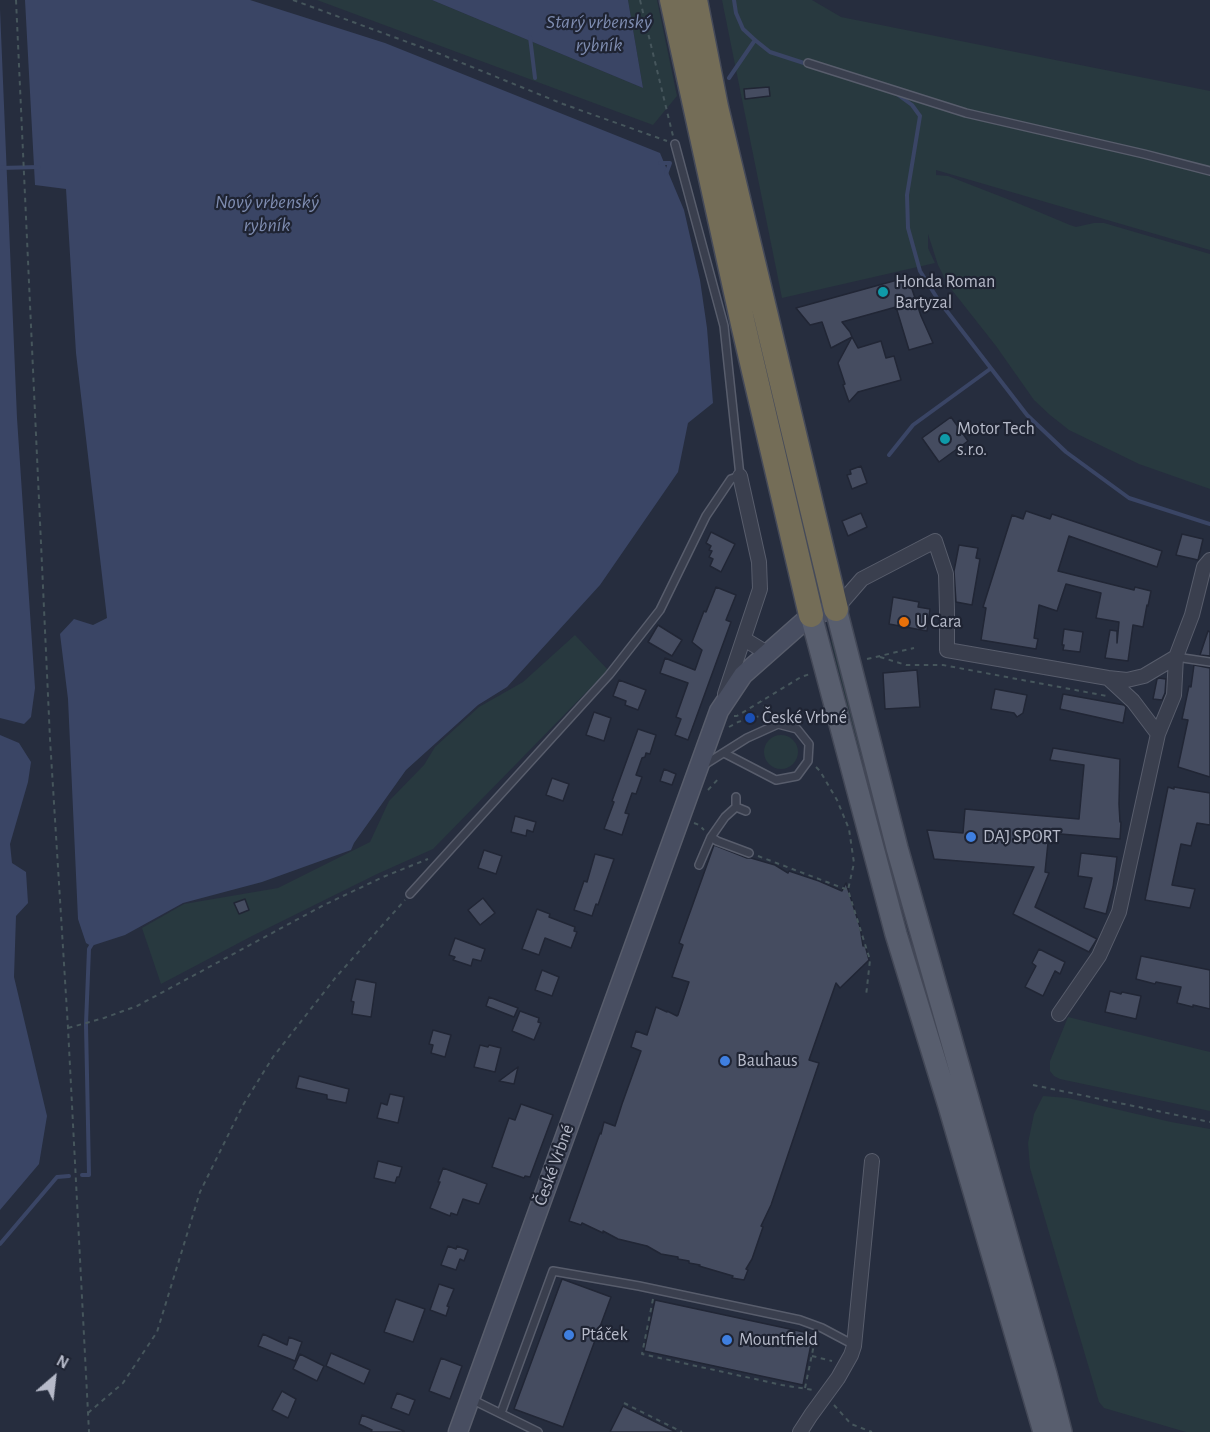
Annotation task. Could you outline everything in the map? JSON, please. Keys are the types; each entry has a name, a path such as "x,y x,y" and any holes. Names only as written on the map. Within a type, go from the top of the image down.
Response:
{"highway":[{"path":"672,0 746,336 811,615"},
{"path":"694,0 716,107 836,609"}],"main road":[{"path":"836,609 959,1104 1044,1432"},
{"path":"811,615 896,934 959,1104 1043,1363 1061,1432"}],"street":[{"path":"725,713 744,639 760,589 759,562 740,476"},
{"path":"836,609 862,579 935,541 945,574 948,610 946,650 1127,680 1144,676 1176,657"},
{"path":"1059,1014 1099,956 1119,912 1158,734 1174,695 1176,657 1191,615 1204,567 1210,560"},
{"name":"České Vrbné","path":"458,1432 697,769 743,675 811,615 836,609"},
{"path":"744,639 767,653"},
{"path":"1108,678 1133,701 1158,734"},
{"path":"800,1432 838,1378 855,1346 872,1161"}],"lane":[{"path":"808,63 966,113 1210,171"},
{"path":"410,894 609,675 654,618 706,516 731,479 740,476 724,326 675,144"},
{"path":"1176,657 1210,662"},
{"path":"697,769 747,738 778,724 797,729 809,744 808,761 797,777 776,780 724,753"},
{"path":"699,865 711,837 725,817 736,807 736,797"},
{"path":"736,807 746,811"},
{"path":"711,837 749,853"},
{"path":"501,1413 554,1271 655,1289 800,1320 822,1328 855,1346"},
{"path":"470,1399 538,1432"}],"path":[{"path":"16,0 50,739 89,1432"},
{"path":"293,0 440,54 563,104 675,144"},
{"path":"640,0 675,144"},
{"path":"862,660 914,648"},
{"path":"880,657 906,664 943,665 1133,701"},
{"path":"725,713 737,716 801,676 818,672"},
{"path":"728,727 767,714 762,701"},
{"path":"808,761 820,771 837,800 849,829 854,863 848,890 870,960 866,996"},
{"path":"68,1028 137,1006 324,905 383,877 450,850"},
{"path":"749,853 848,890"},
{"path":"88,1413 123,1383 157,1332 200,1192 243,1105 273,1057 336,977 410,894"},
{"path":"1033,1085 1210,1122"},
{"path":"655,1289 642,1354 819,1391"},
{"path":"805,1388 816,1332"},
{"path":"812,1356 832,1361"},
{"path":"831,1402 851,1425 872,1432"},
{"path":"624,1403 682,1432"}],"shaded area":[{"path":"317,0 432,0 643,88 628,0 657,0 677,96 653,125"},
{"path":"722,0 812,0 841,17 1210,91 1210,250 936,170 936,175 948,176 1076,227 1104,223 1210,254 1210,489 1139,464 1069,430 1050,415 1034,400 996,346 948,285 938,265 928,234 928,248 935,263 782,298"},
{"path":"575,635 608,670 433,849 252,936 161,984 142,928 184,904 278,888 370,842 389,801 424,765 435,747 479,707 523,682"},
{"path":"831,641 833,641 894,872 850,716"},
{"path":"781,735 793,740 798,752 793,764 781,769 769,764 764,752 769,740"},
{"path":"1068,1017 1210,1052 1210,1111 1054,1076 1050,1071 1050,1061"},
{"path":"1043,1096 1068,1098 1210,1129 1210,1432 1186,1432 1104,1408 1099,1402 1030,1168 1028,1143 1034,1114"}],"water":[{"name":"Nový vrbenský rybník","path":"25,0 250,0 385,43 660,153 684,210 700,280 707,328 713,403 688,423 678,472 600,585 507,687 478,705 406,770 351,850 262,882 183,903 125,935 91,946 86,943 78,919 68,699 60,634 74,619 93,625 107,618 76,353 66,189 35,185"},
{"name":"Starý vrbenský rybník","path":"432,0 628,0 643,88"},
{"path":"0,9 17,418 35,688 31,717 24,724 0,718"},
{"path":"0,735 19,743 31,762 28,782 10,844 12,863 26,872 28,903 16,916 14,977 47,1116 39,1164 0,1210"}],"building":[{"path":"769,87 770,96 745,99 744,89"},
{"name":"Honda Roman Bartyzal","path":"908,277 933,343 909,350 896,307 842,322 852,337 831,348 822,322 810,325 796,308"},
{"name":"Honda Roman Bartyzal","path":"852,337 858,348 881,341 886,358 894,356 901,380 858,392 849,402 838,363"},
{"name":"Motor Tech s.r.o.","path":"951,417 968,441 939,462 922,438"},
{"path":"861,466 867,483 852,489 847,475 851,474 850,470"},
{"path":"1026,511 1050,519 1052,514 1162,551 1157,567 1069,536 1058,571 1134,590 1135,587 1151,591 1143,627 1133,625 1128,661 1105,658 1110,630 1117,631 1117,643 1119,622 1096,618 1101,593 1066,584 1057,611 1039,605 1034,638 1038,639 1036,649 981,640 986,608 983,607 1012,515 1023,519"},
{"path":"861,513 867,527 848,536 842,521"},
{"path":"711,532 735,544 721,572 710,566 713,559 709,557 712,551 709,550 711,546 706,543"},
{"path":"1182,534 1203,539 1198,560 1176,555"},
{"path":"959,545 978,548 976,558 980,559 972,605 956,602 954,571"},
{"path":"716,587 736,595 726,620 731,622 688,740 675,735 681,719 676,717 688,683 660,673 665,658 695,670 702,650 692,642"},
{"path":"893,597 919,602 918,607 930,609 927,631 889,624"},
{"path":"658,625 682,640 672,656 648,642"},
{"path":"1064,629 1083,632 1080,652 1063,650"},
{"path":"1208,631 1210,632 1210,656 1200,655"},
{"path":"1194,665 1210,668 1210,777 1178,767 1188,720 1182,719 1189,686 1191,687"},
{"path":"917,670 920,707 885,709 883,673"},
{"path":"1159,678 1166,679 1162,700 1153,699"},
{"path":"619,680 646,690 638,710 625,705 626,701 613,696"},
{"path":"995,689 1027,695 1023,713 1017,717 1014,713 991,709"},
{"path":"1063,694 1124,705 1126,707 1123,723 1060,709"},
{"path":"594,712 611,718 604,741 586,735"},
{"path":"638,729 656,735 650,754 646,753 642,758 636,775 642,777 636,794 632,793 625,813 629,814 622,835 604,829"},
{"path":"1053,748 1120,759 1120,839 1049,833 1045,872 1049,873 1035,907 1097,939 1089,952 1013,914 1034,867 934,859 927,830 963,833 965,809 1079,819 1084,765 1050,760"},
{"path":"664,769 676,774 672,785 660,781"},
{"path":"552,778 569,784 563,801 546,795"},
{"path":"1168,787 1210,793 1210,825 1197,823 1191,846 1181,844 1172,885 1195,889 1190,908 1145,900"},
{"path":"515,816 536,822 533,832 527,830 526,836 511,832"},
{"name":"Bauhaus","path":"714,845 747,858 775,865 788,873 789,871 819,881 842,891 846,883 869,960 840,988 836,983 809,1060 819,1063 744,1280 732,1278 733,1276 689,1263 678,1257 661,1254 647,1246 618,1239 582,1223 581,1225 569,1221 604,1122 615,1126 641,1051 631,1047 636,1031 647,1035 656,1007 678,1015 689,982 672,977 683,945 679,943"},
{"path":"484,850 502,856 496,874 478,868"},
{"path":"1081,853 1117,857 1106,914 1084,908 1092,878 1078,876"},
{"path":"595,854 614,859 592,916 574,910 584,881 587,882"},
{"path":"483,898 495,913 480,925 468,910"},
{"path":"245,899 249,910 239,914 234,903"},
{"path":"537,909 550,914 549,917 575,927 574,931 577,932 571,948 545,938 539,955 522,949"},
{"path":"455,938 485,949 481,961 473,959 471,966 453,960 455,957 449,955"},
{"path":"1039,949 1065,962 1060,974 1055,971 1043,996 1025,987 1036,966 1032,963"},
{"path":"1141,956 1210,970 1210,1009 1177,1003 1181,987 1136,979"},
{"path":"542,970 559,977 552,996 535,990"},
{"path":"356,979 376,983 371,1017 352,1014 354,1002 351,1001"},
{"path":"1110,991 1141,996 1136,1019 1105,1012"},
{"path":"489,997 518,1008 514,1017 486,1006"},
{"path":"520,1011 539,1018 538,1022 541,1023 534,1040 512,1031"},
{"path":"433,1030 451,1035 445,1057 431,1053 433,1045 429,1044"},
{"path":"480,1045 501,1048 495,1072 474,1067"},
{"path":"518,1067 514,1084 499,1081"},
{"path":"299,1076 349,1089 346,1103 327,1099 327,1095 296,1088"},
{"path":"390,1094 404,1097 398,1123 377,1118 381,1103 387,1105"},
{"path":"521,1104 553,1115 530,1177 525,1176 524,1178 492,1167 509,1118 515,1120"},
{"path":"378,1161 402,1167 395,1183 374,1178"},
{"path":"443,1168 487,1184 479,1204 463,1199 457,1215 451,1213 450,1216 430,1208"},
{"path":"448,1246 468,1250 464,1261 460,1259 456,1270 441,1265"},
{"path":"562,1279 611,1297 563,1427 514,1409"},
{"path":"439,1284 454,1289 447,1306 449,1307 446,1316 430,1310"},
{"path":"396,1299 425,1309 413,1342 384,1332"},
{"path":"655,1300 813,1334 803,1385 644,1351"},
{"path":"263,1334 287,1345 289,1337 302,1342 295,1361 258,1346"},
{"path":"331,1353 370,1370 364,1384 326,1366"},
{"path":"300,1354 324,1366 317,1381 293,1369"},
{"path":"441,1358 462,1366 450,1399 429,1391"},
{"path":"282,1391 296,1399 288,1418 272,1410"},
{"path":"397,1393 415,1400 409,1415 391,1408"},
{"path":"623,1406 676,1432 610,1432"},
{"path":"362,1415 404,1432 371,1432 372,1430 359,1424"}],"waterway":[{"path":"734,0 736,13 743,29 755,40 770,52 807,64"},
{"path":"530,37 535,78"},
{"path":"729,78 755,40"},
{"path":"897,94 912,105 920,116 907,195 908,228 920,271 939,301 1027,415 1066,452 1129,498 1210,524"},
{"path":"660,163 670,163 666,174"},
{"path":"0,168 39,167"},
{"path":"889,455 913,425 990,369"},
{"path":"82,1175 89,1175 86,1024 89,949 92,944"},
{"path":"0,1244 57,1177 69,1176"}],"place":[{"name":"Honda Roman Bartyzal","path":"883,292"},
{"name":"Motor Tech s.r.o.","path":"945,439"},
{"name":"U Cara","path":"904,622"},
{"name":"České Vrbné","path":"750,718"},
{"name":"DAJ SPORT","path":"971,837"},
{"name":"Bauhaus","path":"725,1061"},
{"name":"Ptáček","path":"569,1335"},
{"name":"Mountfield","path":"727,1340"}]}
